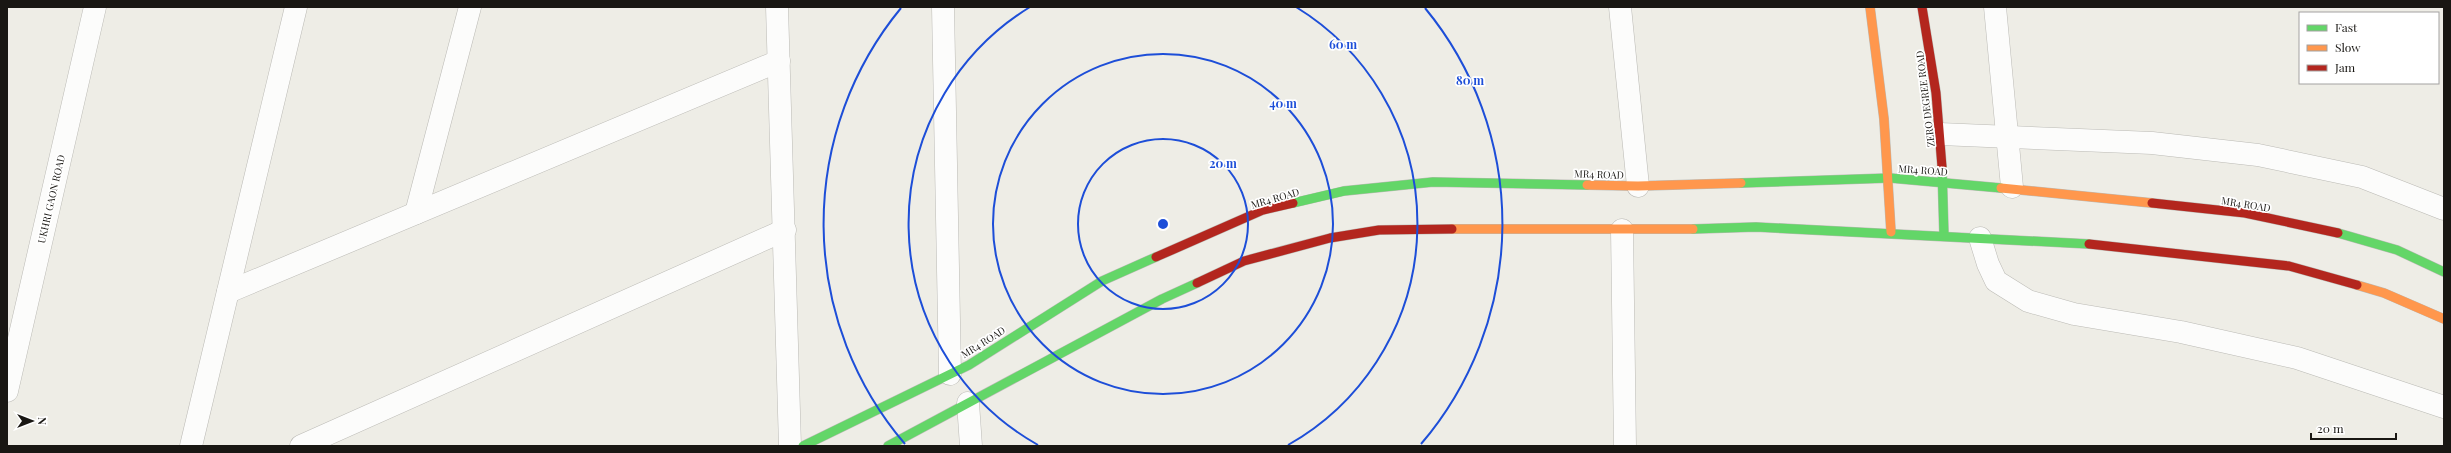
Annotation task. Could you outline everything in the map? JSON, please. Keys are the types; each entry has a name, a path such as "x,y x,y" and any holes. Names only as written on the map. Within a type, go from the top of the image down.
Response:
{"street":[{"name":"UKHRI GAON ROAD","path":"7,391 95,7"},
{"path":"192,446 296,7"},
{"path":"416,213 470,7"},
{"path":"777,7 785,230 790,446"},
{"path":"943,7 950,374"},
{"path":"1620,7 1638,186"},
{"path":"1870,7 1882,88 1890,178 1890,232"},
{"name":"ZERO DEGREE ROAD","path":"1922,7 1933,64 1945,182 1944,236"},
{"path":"1996,7 2006,135 2012,188"},
{"path":"228,292 779,61"},
{"path":"1940,134 2006,135 2152,143 2258,155 2362,177 2444,209"},
{"name":"MR4 ROAD","path":"803,446 968,365 1102,281 1263,210 1344,191 1433,182 1638,186 1890,178 1945,182 2246,213 2320,228 2397,250 2444,272"},
{"path":"888,446 1162,299 1244,261 1330,238 1379,230 1528,228 1622,230 1756,227 1890,232 2076,242 2289,266 2384,293 2444,319"},
{"path":"301,446 785,230"},
{"path":"1622,230 1625,446"},
{"path":"1980,238 1988,264 1996,281 2028,301 2074,314 2181,332 2297,358 2444,407"},
{"path":"968,403 971,446"}],"traffic: fast":[{"path":"1942,167 1944,236"},
{"path":"1741,183 1890,178 2001,188"},
{"path":"1293,203 1344,191 1433,182 1587,185"},
{"path":"1693,229 1756,227 2089,244"},
{"path":"2338,233 2397,250 2444,272"},
{"path":"803,446 969,365 1102,281 1156,257"},
{"path":"888,446 1162,299 1197,283"}],"traffic: slow":[{"path":"1870,7 1884,119 1891,232"},
{"path":"1587,185 1638,186 1741,183"},
{"path":"2001,188 2152,203"},
{"path":"1452,229 1693,229"},
{"path":"2357,285 2384,293 2444,319"}],"traffic: jam":[{"path":"1922,7 1936,93 1942,167"},
{"path":"1156,257 1263,210 1293,203"},
{"path":"2152,203 2245,213 2338,233"},
{"path":"1197,283 1244,261 1330,238 1379,230 1452,229"},
{"path":"2089,244 2289,266 2357,285"}]}
